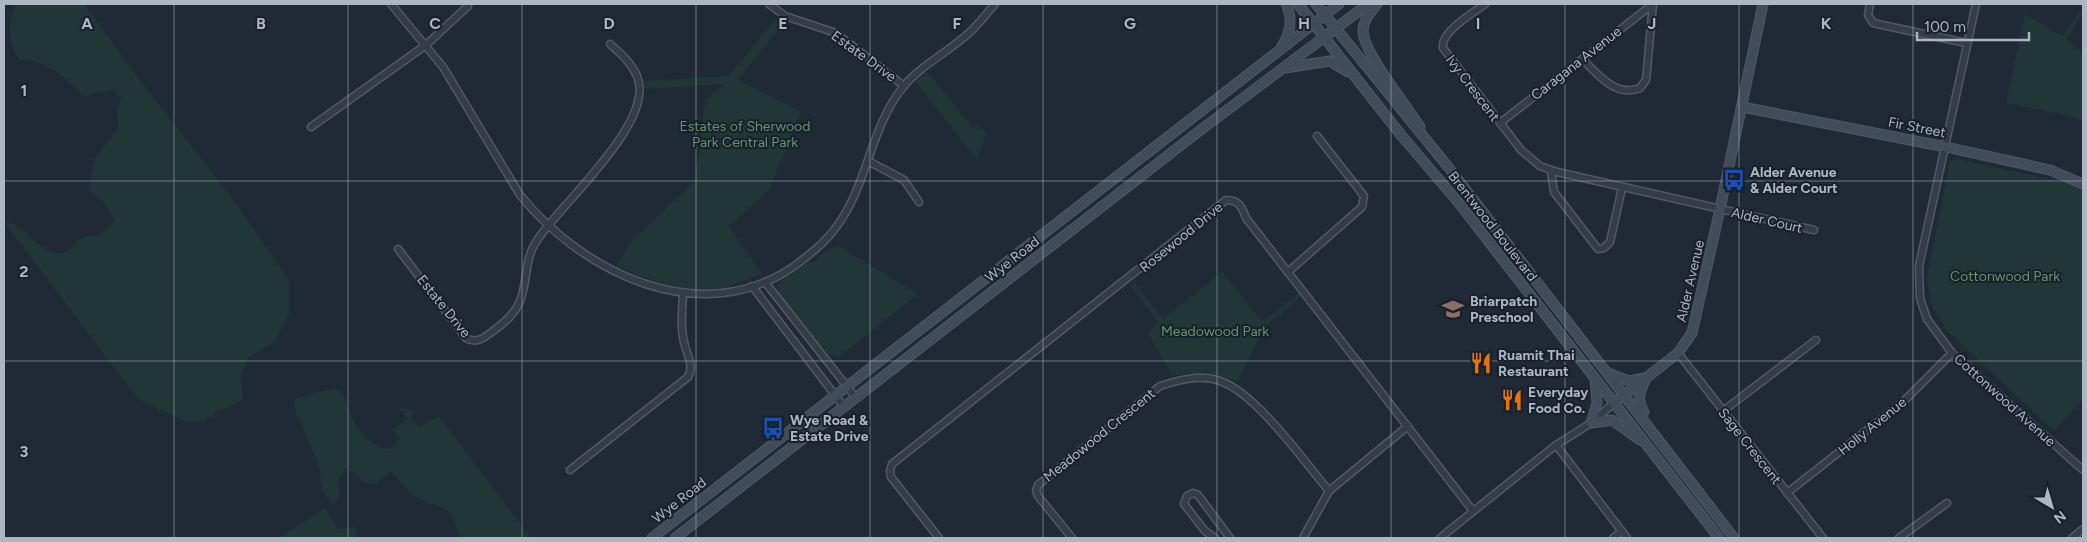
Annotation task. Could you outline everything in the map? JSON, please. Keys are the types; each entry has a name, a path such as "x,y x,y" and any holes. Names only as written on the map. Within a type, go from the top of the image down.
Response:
{"main road":[{"path":"1272,56 1283,45 1288,34 1291,19 1286,4"},
{"name":"Brentwood Boulevard","path":"1298,4 1336,28 1449,168 1734,538"},
{"path":"1309,4 1320,18"},
{"name":"Brentwood Boulevard","path":"1316,4 1324,36 1458,202 1719,538"},
{"name":"Wye Road","path":"652,538 1339,4"},
{"name":"Wye Road","path":"675,538 1282,68 1368,4"},
{"path":"1377,4 1366,18 1362,29 1364,41 1375,62 1449,168"},
{"name":"Alder Avenue","path":"1614,403 1678,354 1692,333 1763,4"},
{"path":"1282,68 1330,61 1337,64 1359,81"},
{"name":"Fir Street","path":"1742,107 1946,147 2050,170 2083,184"},
{"path":"1608,373 1629,381 1646,378"},
{"path":"1646,378 1638,396 1638,402 1655,433"},
{"path":"1595,379 1597,403 1591,423 1612,420 1645,443"}],"street":[{"name":"Estate Drive","path":"391,4 426,45 457,88 520,195 535,214 583,251 625,277 658,289 683,294 723,292 766,282 804,258 828,238 846,212 868,161 884,116 904,86 971,32 995,4"},
{"name":"Estate Drive","path":"769,4 785,16 836,33 904,86"},
{"name":"Ivy Crescent","path":"1485,4 1448,32 1442,44 1449,58 1527,156 1551,171 1720,209"},
{"path":"1582,59 1612,87 1630,90 1640,88 1646,80 1653,4"},
{"name":"Caragana Avenue","path":"1500,123 1653,4"},
{"path":"1870,4 1868,11 1870,19 1880,25 1966,43"},
{"name":"Cottonwood Avenue","path":"1976,4 1966,43 1920,266 1920,298 1927,319 1952,353 2083,470"},
{"path":"311,127 426,45 468,6"},
{"name":"Estate Drive","path":"398,249 466,338 478,341 500,326 515,311 524,290 530,253 549,224 610,154 631,119 639,85 637,76 626,58 610,44"},
{"path":"1288,272 1362,207 1364,196 1317,136"},
{"path":"868,161 904,180 919,202"},
{"path":"1551,171 1554,192 1598,249 1604,248 1610,242 1622,188"},
{"name":"Rosewood Drive","path":"939,538 891,477 890,470 892,464 1218,206 1230,200 1241,205 1246,218 1473,511"},
{"name":"Alder Court","path":"1720,209 1814,230"},
{"path":"766,282 856,398"},
{"path":"752,286 844,407"},
{"path":"570,470 688,377 691,372 682,331 683,294"},
{"path":"1723,411 1816,340"},
{"name":"Holly Avenue","path":"1787,493 1904,401 1952,353"},
{"name":"Sage Crescent","path":"1678,354 1823,538"},
{"name":"Meadowood Crescent","path":"1072,538 1038,496 1036,491 1038,485 1160,386 1182,380 1195,378 1220,381 1242,393 1258,407 1329,491"},
{"name":"Alder Avenue","path":"1440,538 1556,446 1591,423 1614,403"},
{"path":"1303,538 1329,491 1408,426"},
{"path":"1556,446 1627,538"},
{"path":"1215,538 1205,531 1184,504 1187,496 1193,493 1198,495 1230,538"},
{"path":"1899,538 1946,503"},
{"path":"2072,538 2083,529"},
{"path":"1613,538 1622,531"}],"green space":[{"path":"15,4 84,4 140,80 229,194 289,280 289,313 275,341 248,358 241,376 243,399 234,405 218,411 204,422 186,422 138,399 4,222 13,224 42,247 58,253 69,250 83,237 100,234 115,220 102,200 89,192 94,159 118,128 117,109 121,97 112,90 84,96 62,76 47,66 18,60 10,32 12,11"},
{"path":"2083,7 2083,13 2066,40 2083,52 2083,121 2066,115 2006,103 2025,14 2062,36"},
{"name":"Estates of Sherwood Park Central Park","path":"776,18 785,21 738,80 801,111 769,191 729,226 762,274 729,286 700,290 657,282 616,266 633,239 695,181 705,101 723,84 645,89 643,81 729,76"},
{"path":"928,72 972,127 978,124 986,133 977,160 915,81"},
{"name":"Cottonwood Park","path":"1957,159 2072,184 2083,190 2083,401 2054,431 1947,331 1931,305 1927,277 1950,161"},
{"path":"837,245 918,294 839,357 829,355 823,347 820,348 779,294 777,284 808,262 812,263 826,251"},
{"name":"Meadowood Park","path":"1222,272 1262,321 1298,294 1301,297 1265,326 1238,381 1207,372 1172,375 1148,333 1158,322 1131,286 1135,283 1163,319"},
{"path":"336,389 344,394 354,420 364,436 380,447 389,449 400,440 393,429 407,419 399,408 415,413 410,417 419,427 439,416 531,538 461,538 450,513 440,506 430,504 412,495 391,471 376,484 365,483 346,468 338,480 340,491 338,500 332,504 322,491 319,465 295,410 294,400 321,391"},
{"path":"325,508 338,529 355,527 358,538 278,538"}],"place":[{"name":"Alder Avenue & Alder Court","path":"1734,180"},
{"name":"Briarpatch Preschool","path":"1453,309"},
{"name":"Ruamit Thai Restaurant","path":"1481,363"},
{"name":"Everyday Food Co.","path":"1512,400"},
{"name":"Wye Road & Estate Drive","path":"773,428"}]}
